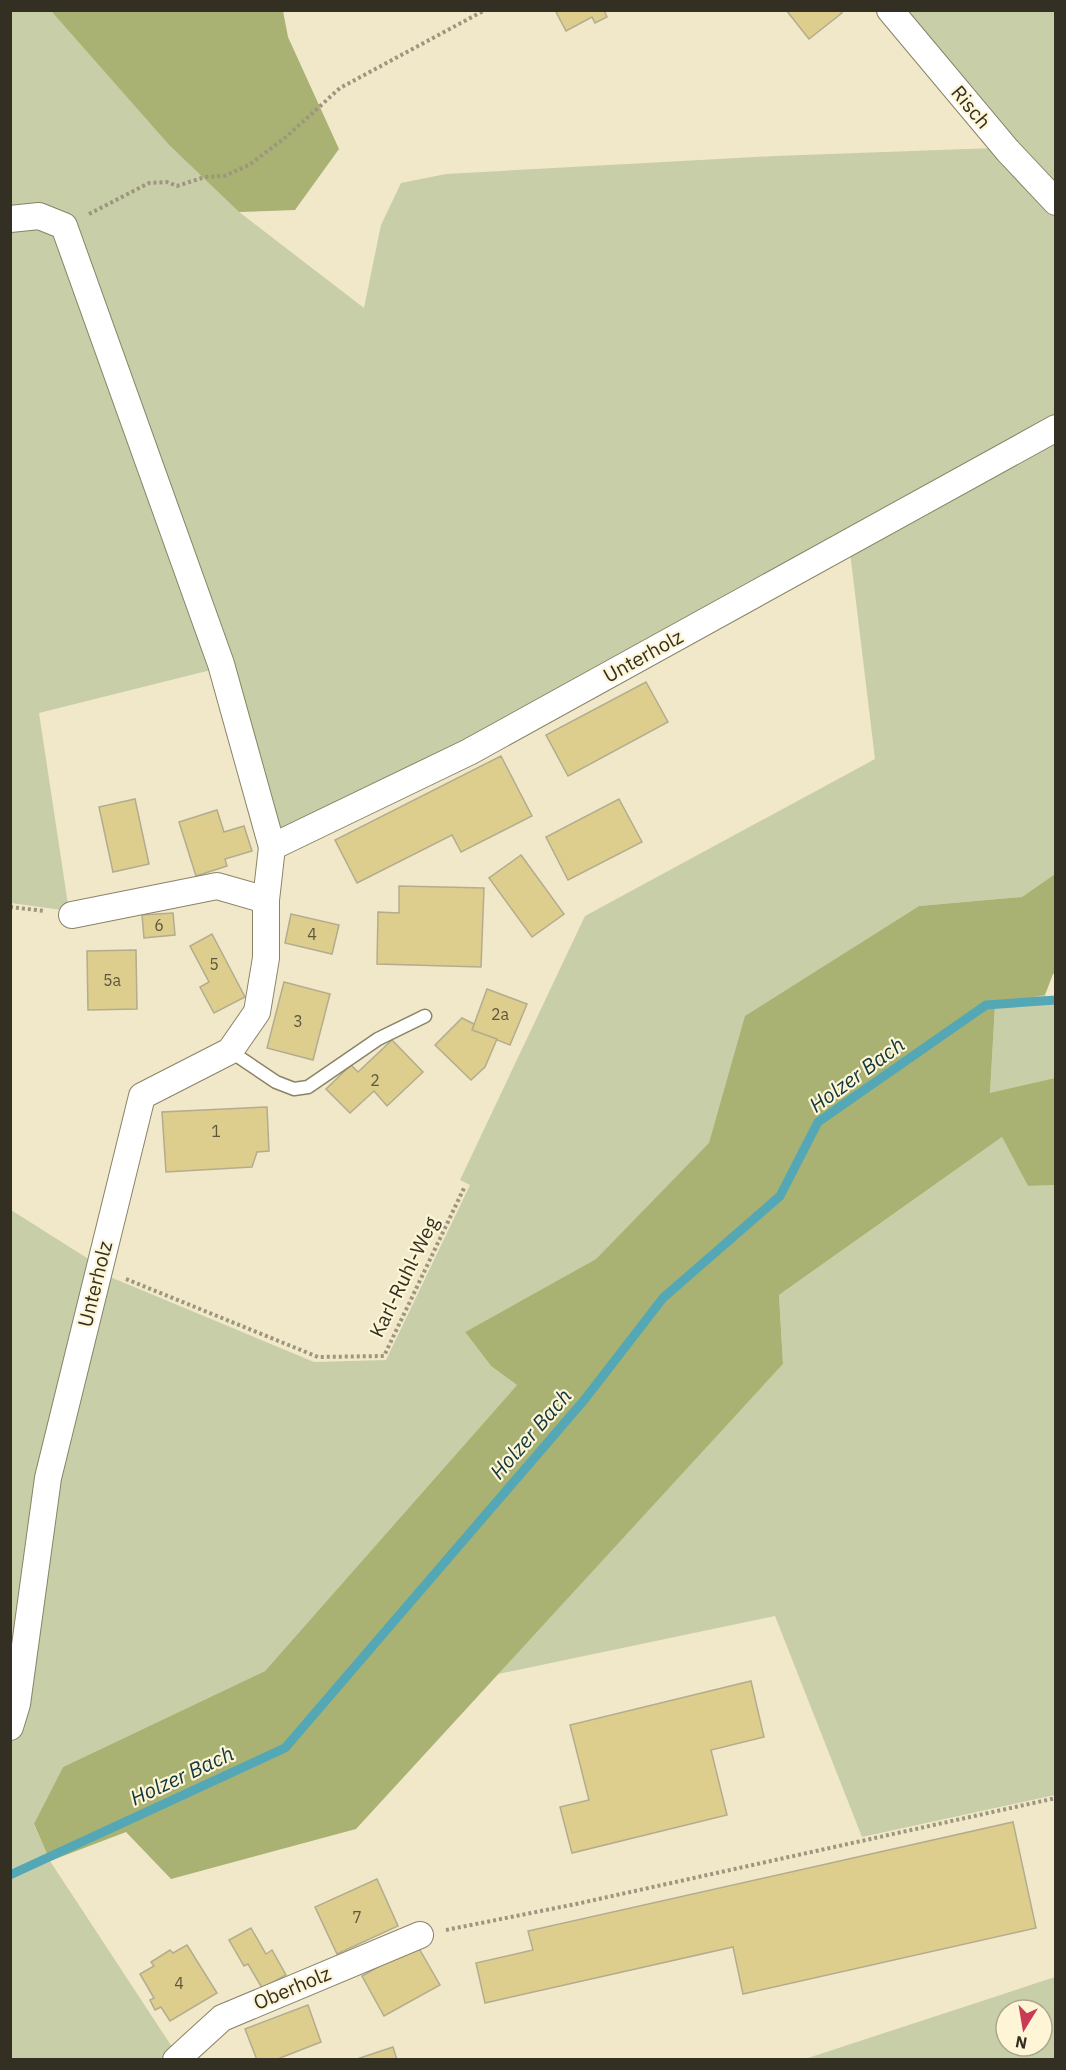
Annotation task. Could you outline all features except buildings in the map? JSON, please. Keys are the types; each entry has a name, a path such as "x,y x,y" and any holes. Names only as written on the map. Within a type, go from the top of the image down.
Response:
{"street":[{"name":"Risch","path":"890,10 1008,151 1056,202"},
{"path":"10,219 39,216 64,226 221,664 272,847"},
{"name":"Unterholz","path":"10,1727 17,1704 48,1478 142,1096 230,1051 257,1012 266,958 266,900 272,847 469,752 1056,428"},
{"path":"72,915 217,886 266,900"},
{"name":"Oberholz","path":"176,2060 222,2018 420,1935"}],"lane":[{"path":"230,1051 276,1082 294,1089 308,1087 378,1039 425,1016"}],"path":[{"path":"64,226 149,183 167,182 177,186 205,177 224,176 249,165 286,137 339,88 485,10"},
{"name":"Karl-Ruhl-Weg","path":"152,1290 318,1357 384,1356 465,1186"},
{"path":"420,1935 576,1904 1056,1798"}],"green space":[{"path":"11,11 51,11 169,145 239,212 364,308 381,225 401,183 446,174 775,156 995,148 1055,214 1055,418 762,583 275,841 71,227 11,214"},
{"path":"51,11 283,11 288,37 339,149 295,210 239,212 169,145"},
{"path":"899,11 1055,11 1055,193"},
{"path":"10,224 62,229 219,668 39,713 69,911 11,903"},
{"path":"1055,438 1055,874 1022,897 919,906 746,1016 710,1143 596,1259 465,1332 491,1366 517,1385 265,1671 63,1767 34,1825 50,1861 176,2053 169,2059 11,2059 10,1736 52,1479 103,1274 314,1362 386,1360 470,1185 460,1180 585,916 875,759 850,552"},
{"path":"1055,874 1055,974 1053,974 1045,995 995,1005 990,1093 1055,1078 1055,1185 1028,1186 1002,1137 779,1295 783,1364 356,1829 171,1879 126,1832 50,1861 34,1824 63,1767 265,1671 517,1385 491,1366 465,1332 596,1259 709,1143 745,1016 919,906 1022,897"},
{"path":"1045,995 1055,1003 1055,1078 990,1094 995,1005"},
{"path":"1002,1137 1028,1186 1055,1185 1055,1795 862,1837 775,1616 498,1674 783,1364 779,1295"},
{"path":"11,1210 98,1265 11,1707"},
{"path":"1055,1977 1055,2059 805,2059"}],"waterway":[{"name":"Holzer Bach","path":"10,1875 285,1748 585,1399 663,1298 780,1196 818,1122 986,1005 1056,1000"}]}
